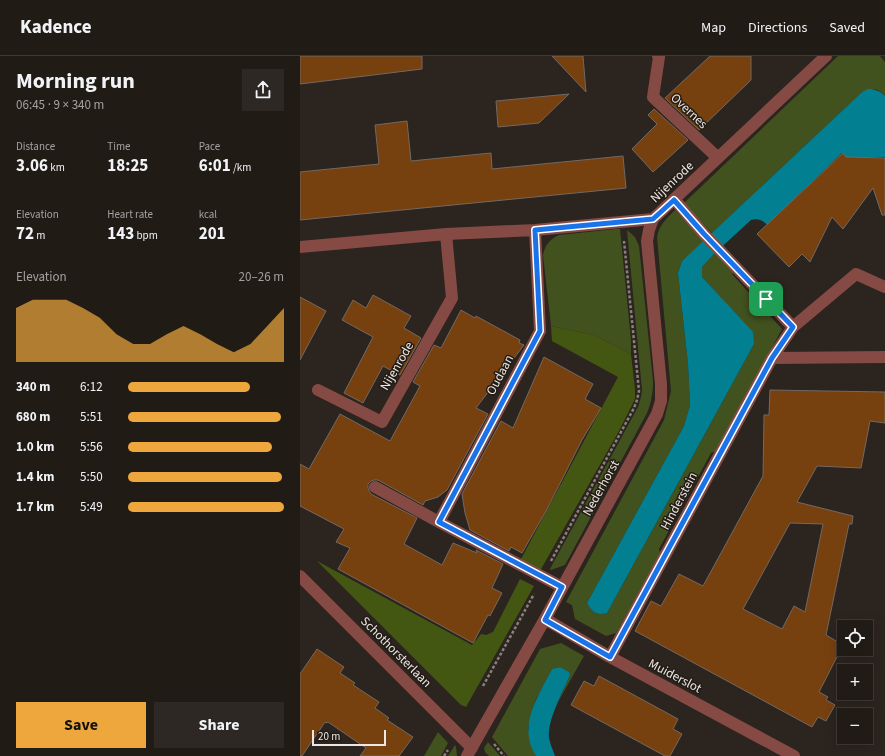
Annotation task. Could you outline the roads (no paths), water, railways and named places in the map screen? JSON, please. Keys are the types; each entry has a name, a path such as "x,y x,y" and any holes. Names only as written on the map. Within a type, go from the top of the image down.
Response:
{"street":[{"name":"Overnes","path":"658,56 654,97 718,158"},
{"name":"Nijenrode","path":"300,247 446,234 535,230 653,219 826,56"},
{"path":"674,200 704,234 793,327"},
{"name":"Nederhorst","path":"470,752 545,620 657,414 661,401 661,384 647,241 653,219"},
{"name":"Oudaan","path":"439,522 540,331 535,230"},
{"name":"Nijenrode","path":"318,390 382,422 452,298 446,234"},
{"name":"Hinderstein","path":"610,657 772,358 793,327 856,274 885,287"},
{"path":"772,358 885,357"},
{"path":"375,487 562,587"},
{"name":"Schothorsterlaan","path":"300,576 470,752"},
{"name":"Muiderslot","path":"545,620 789,755"}],"water":[{"path":"868,89 873,89 885,96 885,157 846,157 842,153 767,225 760,220 751,220 702,267 702,277 753,332 754,344 607,613 597,614 587,603 684,426 690,405 688,364 678,273 682,261 862,92"},
{"path":"560,667 569,672 570,675 550,723 549,738 555,756 536,756 531,745 529,723 536,701 552,669"}]}
